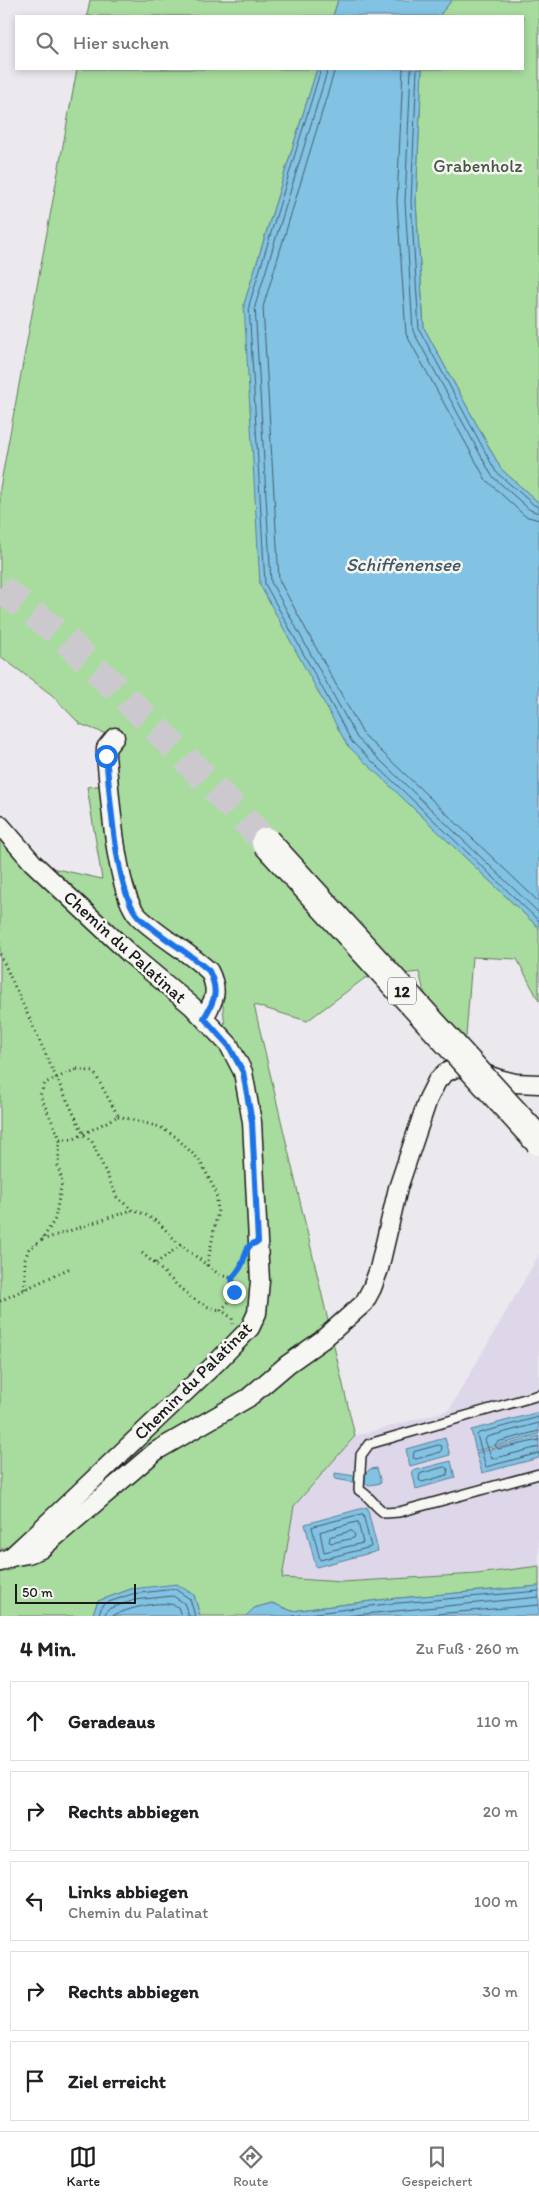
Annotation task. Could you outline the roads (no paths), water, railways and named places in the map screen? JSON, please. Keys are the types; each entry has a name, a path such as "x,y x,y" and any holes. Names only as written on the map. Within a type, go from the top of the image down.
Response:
{"main road":[{"name":"12","path":"266,842 539,1141"}],"street":[{"path":"114,737 106,748 106,756 120,874 125,894 138,916 209,971 215,983 214,1000 204,1018"},
{"name":"Chemin du Palatinat","path":"0,825 33,863 131,955 204,1018 229,1046 243,1072 252,1122 260,1281 256,1314 250,1328 244,1335 5,1559"},
{"path":"5,1559 41,1549 156,1451 248,1398 288,1364 322,1340 364,1303 379,1269 398,1188 428,1099 437,1081 445,1073 455,1068 464,1067 515,1083 539,1084"}],"lane":[{"path":"539,1395 369,1444 361,1455 359,1490 369,1496 375,1507 385,1513 399,1512 539,1474"}],"water":[{"path":"338,0 452,0 440,15 333,15"},
{"name":"Schiffenensee","path":"317,70 422,70 416,202 424,328 501,469 539,503 539,928 347,745 260,585 244,304"},
{"path":"539,1412 539,1434 476,1451 471,1430"},
{"path":"539,1436 539,1458 482,1473 476,1453"},
{"path":"445,1438 450,1455 410,1466 406,1449"},
{"path":"451,1461 455,1478 416,1489 412,1471"},
{"path":"377,1468 381,1483 370,1485 335,1479 335,1473 362,1477 370,1469"},
{"path":"367,1507 378,1551 316,1567 305,1524"},
{"path":"177,1584 194,1595 200,1616 92,1616 98,1601 131,1589"},
{"path":"539,1586 539,1616 246,1616 254,1608 272,1603 292,1611 387,1599"}],"tunnel":[{"path":"0,588 61,635 148,720 266,842"}],"park label":[{"name":"Grabenholz","path":"478,166"}]}
